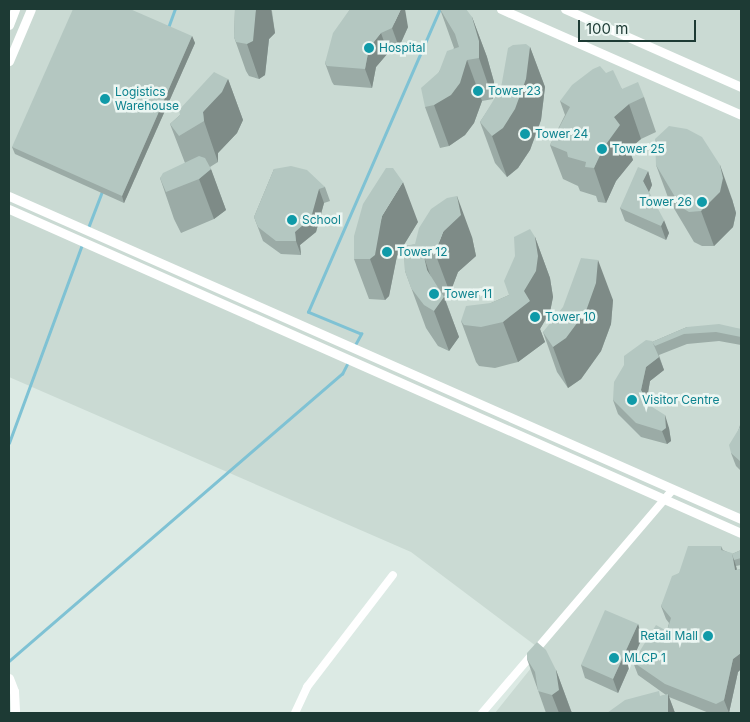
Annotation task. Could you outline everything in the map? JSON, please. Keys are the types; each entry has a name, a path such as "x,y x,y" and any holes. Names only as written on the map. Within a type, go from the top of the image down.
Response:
{"street":[{"path":"9,25 15,9"},
{"path":"9,61 31,9"},
{"path":"501,9 741,115"},
{"path":"565,9 741,87"},
{"path":"9,196 741,519"},
{"path":"9,209 741,533"},
{"path":"482,713 673,489"},
{"path":"295,713 307,688 393,575"},
{"path":"9,678 14,691 15,713"}],"shaded area":[{"path":"9,9 741,9 741,713 495,713 544,652 411,552 9,377"}],"building":[{"name":"Logistics Warehouse","path":"73,9 130,9 192,36 122,196 12,147"},
{"path":"235,9 256,9 253,41 247,44 236,42 234,37"},
{"path":"350,9 401,9 392,28 381,33 369,48 365,69 327,66 325,63 333,33"},
{"path":"440,9 466,9 472,17 479,41 479,58 467,60 460,83 451,95 434,105 425,107 421,88 439,72 447,51 459,47 455,34"},
{"path":"526,44 530,47 526,79 515,109 503,128 492,136 480,122 501,88 508,48 513,45"},
{"path":"600,66 606,73 613,70 622,89 638,82 644,97 629,104 614,117 620,125 604,147 594,168 585,167 586,162 568,157 567,152 550,145 570,107 560,101 572,85"},
{"path":"214,72 228,79 222,92 203,112 204,121 179,136 170,124 180,115 179,110"},
{"path":"669,126 687,129 702,137 720,165 723,178 720,192 701,211 689,212 681,207 656,165 655,139"},
{"path":"199,156 205,158 211,169 199,179 166,192 160,178 163,173"},
{"name":"School","path":"291,166 307,170 325,187 319,189 311,218 295,232 296,241 276,241 258,227 254,217 274,169"},
{"path":"638,167 648,171 643,181 664,220 661,226 620,208"},
{"path":"386,168 393,168 403,182 382,216 375,255 370,259 354,259 354,236 363,204"},
{"path":"457,196 461,215 443,232 435,253 424,257 427,270 444,297 434,311 424,305 411,288 405,271 404,246 415,244 419,228 431,209 447,198"},
{"path":"530,229 535,237 538,256 536,271 524,291 530,301 503,322 481,327 464,325 461,321 466,306 491,303 509,295 504,281 515,256 514,237"},
{"path":"581,258 598,260 596,283 586,311 566,338 553,347 543,332 563,307"},
{"path":"719,324 741,329 741,337 716,332 684,334 655,346 652,342 687,327"},
{"name":"Visitor Centre","path":"646,340 652,341 659,357 646,367 641,390 649,405 665,415 666,428 662,431 636,423 613,400 614,382 624,365 624,356"},
{"path":"741,422 741,462 731,453 729,445"},
{"name":"Retail Mall","path":"688,546 721,546 721,550 732,553 735,570 741,569 741,653 733,659 724,700 716,704 665,684 633,662 656,625 667,631 671,618 661,606 672,576 679,573"},
{"path":"741,550 741,558 734,560 732,554"},
{"path":"605,610 638,624 613,679 581,665"},
{"path":"537,642 546,650 556,670 559,690 552,695 538,691 535,672 527,659 527,653"},
{"path":"659,691 660,696 668,694 668,713 607,713 625,700"}],"waterway":[{"path":"168,28 175,9"},
{"path":"355,345 361,334 308,312 440,9"},
{"path":"88,228 102,191"},
{"path":"9,443 82,245"},
{"path":"9,661 342,374 348,362"}],"place":[{"name":"Hospital","path":"369,48"},
{"name":"Tower 23","path":"478,91"},
{"name":"Logistics Warehouse","path":"105,99"},
{"name":"Tower 24","path":"525,134"},
{"name":"Tower 25","path":"602,149"},
{"name":"Tower 26","path":"702,202"},
{"name":"School","path":"292,220"},
{"name":"Tower 12","path":"387,252"},
{"name":"Tower 11","path":"434,294"},
{"name":"Tower 10","path":"535,317"},
{"name":"Visitor Centre","path":"632,400"},
{"name":"Retail Mall","path":"708,636"},
{"name":"MLCP 1","path":"614,658"}]}
